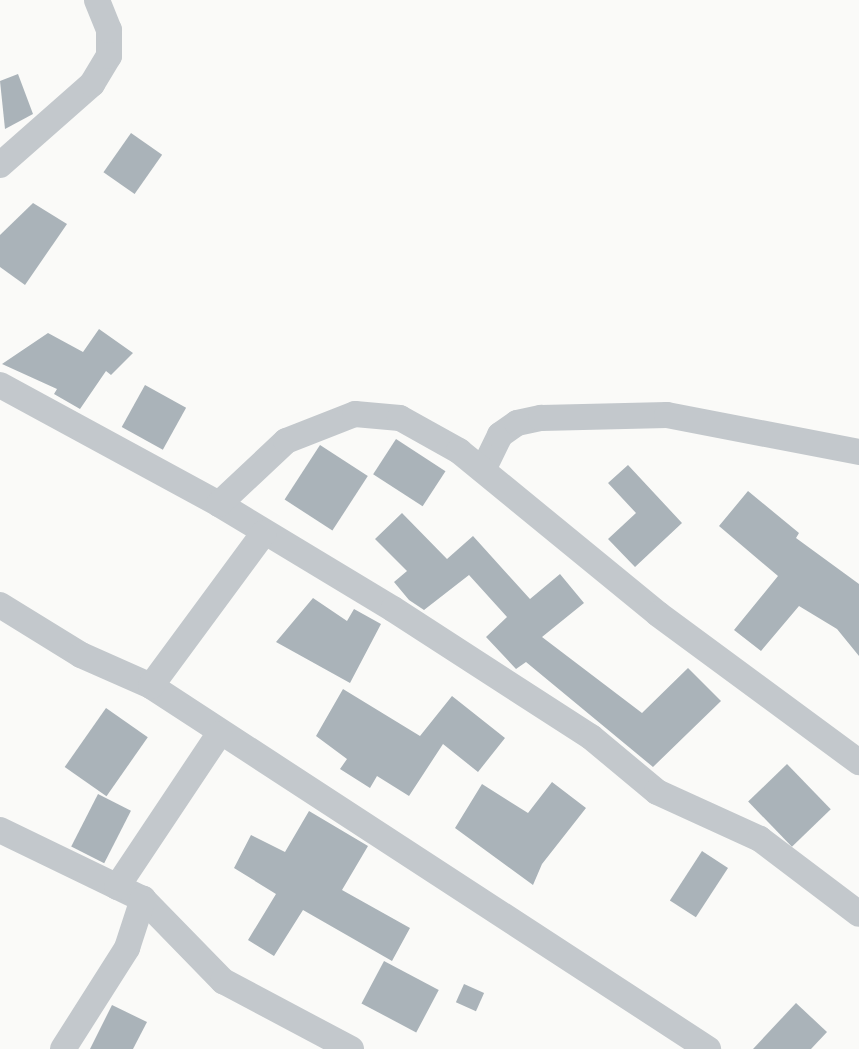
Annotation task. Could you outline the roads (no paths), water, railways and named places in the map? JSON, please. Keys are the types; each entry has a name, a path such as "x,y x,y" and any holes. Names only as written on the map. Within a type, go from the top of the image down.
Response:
{"street":[{"path":"0,165 92,84 109,56 109,30 97,0"},
{"path":"0,385 219,504 591,737 657,792 760,839 859,914"},
{"path":"219,504 286,441 355,414 400,418 483,470 658,614 859,762"},
{"path":"483,470 500,435 517,423 541,418 667,415 859,452"},
{"path":"151,686 264,533"},
{"path":"0,605 81,655 151,686 219,734 708,1049"},
{"path":"117,887 219,734"},
{"path":"0,830 143,899 223,981 351,1049"},
{"path":"63,1049 127,948 143,899"}]}
